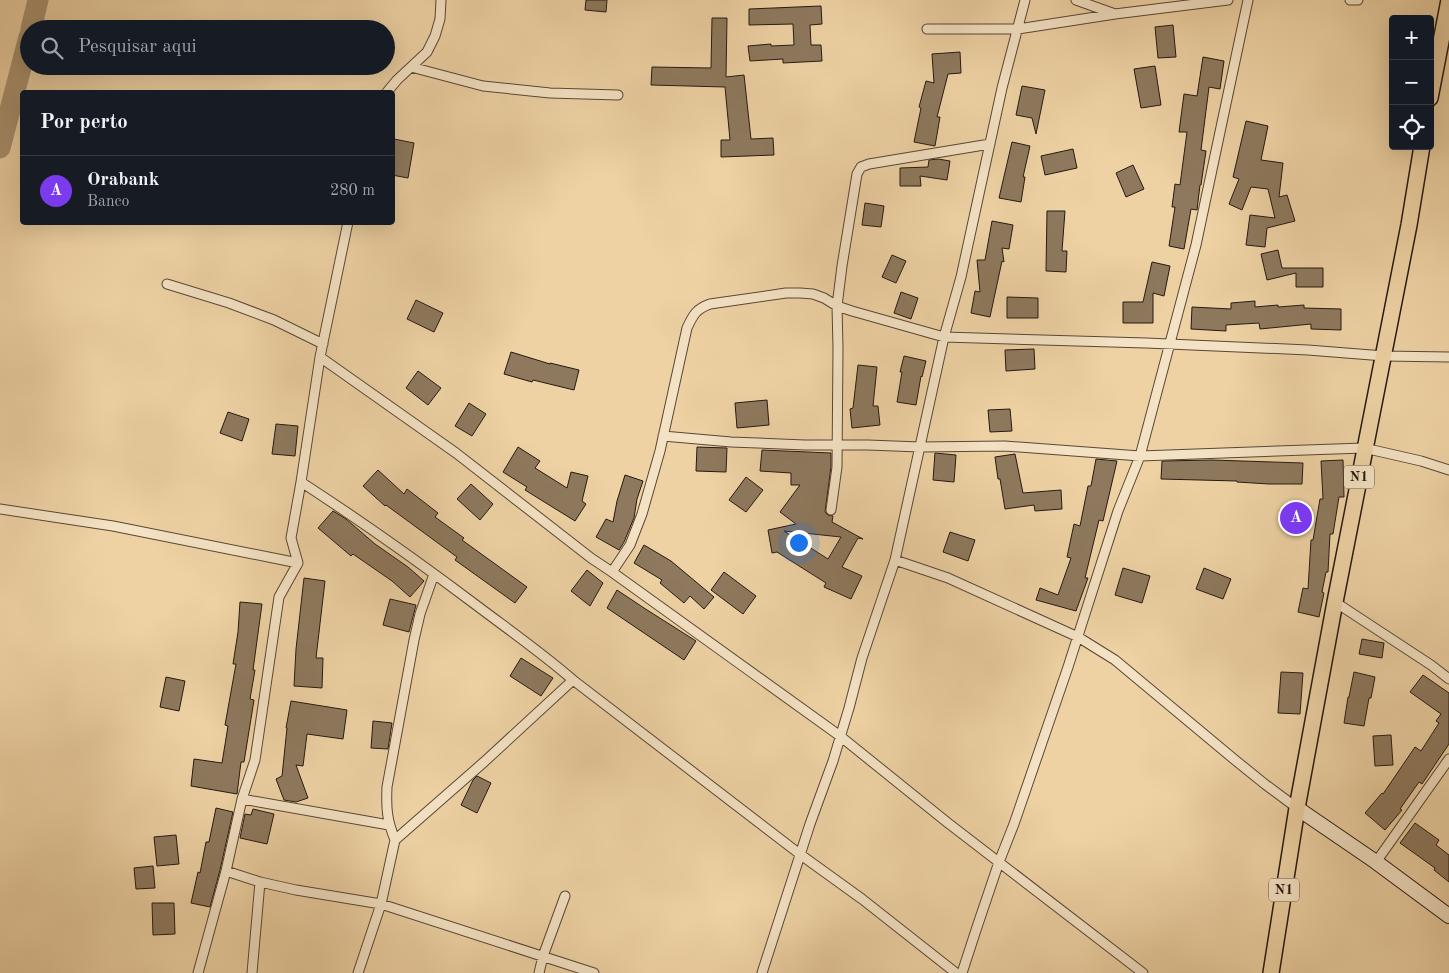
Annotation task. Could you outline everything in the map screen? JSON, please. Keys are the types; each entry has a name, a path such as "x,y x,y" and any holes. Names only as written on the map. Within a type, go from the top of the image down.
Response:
{"main road":[{"path":"1434,77 1449,0"},
{"name":"N1","path":"1274,971 1297,808 1364,448 1409,225 1421,150"},
{"path":"1297,808 1376,862 1449,916"}],"street":[{"path":"389,90 427,52 436,36 440,19 441,0"},
{"path":"762,973 840,736 862,658 895,560 944,337 961,277 1002,88 1025,0"},
{"path":"1076,0 1115,14"},
{"path":"926,30 1018,29 1115,14 1228,0"},
{"path":"962,973 976,927 1014,824 1078,637 1118,511 1140,456 1196,245 1248,0"},
{"path":"1350,0 1358,0"},
{"path":"411,67 483,86 550,93 618,95"},
{"path":"832,510 836,479 837,444 837,306 854,185 860,167 990,144"},
{"path":"198,973 226,871 242,800 255,760 279,597 298,563 291,538 320,357 347,225"},
{"path":"167,284 229,303 274,320 323,344"},
{"path":"612,572 630,545 642,514 664,436 687,328 692,317 701,307 710,304 786,293 800,293 813,294 837,306 944,337 1169,344 1308,350 1384,356 1449,357"},
{"path":"320,357 456,453 591,558 840,736 948,823 1143,973"},
{"path":"664,436 731,442 920,447 1005,446 1140,456 1364,448 1421,461 1449,470"},
{"path":"301,482 434,574 553,662 573,680 800,855 862,899 956,973"},
{"path":"0,509 113,526 298,563"},
{"path":"895,560 948,578 1078,637 1115,660 1235,760 1297,808"},
{"path":"358,973 381,904 395,840 389,825 386,808 387,787 414,640 420,614 434,574"},
{"path":"1335,602 1431,665 1449,679"},
{"path":"395,840 573,680"},
{"path":"1376,862 1449,759"},
{"path":"242,800 389,825"},
{"path":"226,871 260,882 296,890 381,904 594,973"},
{"path":"252,973 260,882"},
{"path":"539,973 564,896"}],"building":[{"path":"586,0 607,0 606,12 585,10"},
{"path":"821,6 822,24 810,25 811,45 821,45 822,61 783,63 783,59 750,61 748,46 794,45 793,24 749,25 749,9"},
{"path":"712,18 727,18 726,77 744,75 751,139 773,138 774,155 721,157 721,140 730,140 725,87 651,85 652,67 711,68"},
{"path":"1173,25 1176,57 1158,58 1155,27"},
{"path":"960,52 961,73 948,74 937,117 940,117 935,146 914,142 921,108 919,107 926,81 934,83 932,54"},
{"path":"1203,57 1224,61 1220,89 1209,87 1201,150 1206,151 1201,185 1197,210 1191,209 1184,249 1169,246 1175,207 1172,207 1175,184 1180,185 1187,132 1179,132 1184,94 1197,96"},
{"path":"1155,66 1161,105 1141,108 1134,69"},
{"path":"1022,86 1045,90 1036,134 1032,118 1016,115"},
{"path":"1246,121 1268,126 1261,160 1283,163 1279,197 1287,195 1295,221 1267,228 1265,247 1246,245 1250,215 1275,218 1268,189 1251,187 1242,210 1229,204 1239,179 1233,177"},
{"path":"395,139 414,143 408,178 395,176"},
{"path":"1012,142 1030,146 1023,177 1025,177 1021,202 999,198"},
{"path":"1073,149 1077,168 1045,175 1041,156"},
{"path":"929,160 950,161 947,180 920,176 921,186 900,186 900,168 928,167"},
{"path":"1133,165 1144,189 1126,197 1116,173"},
{"path":"865,203 884,206 881,227 862,225"},
{"path":"1047,211 1065,211 1062,251 1067,251 1066,272 1046,271"},
{"path":"992,221 1013,225 1009,249 1002,248 1004,262 1002,261 990,317 971,313 975,291 980,292 977,260 985,260"},
{"path":"1278,250 1282,268 1323,268 1323,287 1296,287 1296,273 1267,280 1261,254"},
{"path":"892,255 906,261 896,283 882,277"},
{"path":"1152,262 1170,266 1164,296 1153,293 1153,323 1123,323 1123,302 1143,302"},
{"path":"901,292 918,298 911,319 894,313"},
{"path":"1007,297 1038,298 1038,318 1007,318"},
{"path":"416,300 443,313 434,332 407,319"},
{"path":"1255,301 1255,307 1304,305 1304,308 1341,309 1341,330 1311,329 1311,324 1260,329 1259,323 1226,325 1226,331 1191,329 1192,307 1231,309 1231,303"},
{"path":"1034,349 1035,369 1006,371 1005,350"},
{"path":"511,352 550,364 579,370 574,390 533,380 532,382 504,374"},
{"path":"904,356 926,361 921,376 916,405 897,402 902,372 900,372"},
{"path":"858,365 877,367 873,406 878,406 880,425 852,428 850,409 853,408"},
{"path":"418,371 441,388 428,405 406,388"},
{"path":"767,400 769,425 737,428 735,403"},
{"path":"469,403 486,414 472,436 455,426"},
{"path":"1010,409 1012,431 990,432 988,410"},
{"path":"228,412 249,419 242,441 220,433"},
{"path":"276,424 298,426 295,456 272,454"},
{"path":"518,447 540,461 535,468 567,488 571,472 588,476 582,501 586,504 575,521 525,490 527,487 503,472"},
{"path":"697,447 727,448 726,472 696,471"},
{"path":"762,450 831,453 825,512 833,516 832,522 863,539 858,538 842,567 862,576 851,599 824,587 826,583 777,552 772,553 768,530 796,524 780,512 800,485 791,485 791,473 760,471","holes":["784,531 841,537 828,559"]},
{"path":"935,453 956,455 954,482 933,480"},
{"path":"1015,454 1023,493 1061,490 1062,509 1035,511 1034,505 1005,509 995,457"},
{"path":"1096,459 1117,461 1103,521 1099,520 1085,578 1088,578 1076,611 1036,600 1040,588 1058,595 1071,558 1067,557 1074,524 1080,526 1088,486 1091,486"},
{"path":"1212,460 1303,463 1302,484 1161,479 1162,461"},
{"path":"1343,460 1344,497 1339,497 1333,534 1330,534 1328,572 1326,572 1322,592 1324,593 1319,617 1298,612 1303,588 1308,589 1311,540 1313,540 1320,499 1323,499 1321,461"},
{"path":"378,470 404,494 407,489 438,513 435,517 464,538 462,540 527,587 515,603 455,560 457,557 385,506 363,486"},
{"path":"625,475 643,481 637,499 634,518 619,550 596,537 606,519 613,522"},
{"path":"746,477 763,490 746,512 729,500"},
{"path":"471,484 493,504 480,520 457,499"},
{"path":"333,511 346,519 375,544 408,567 424,581 410,597 392,581 353,554 351,556 318,528"},
{"path":"950,532 975,540 968,561 943,552"},
{"path":"644,545 671,561 714,597 704,609 690,596 684,603 660,583 662,580 634,563"},
{"path":"1123,568 1150,576 1142,603 1115,595"},
{"path":"1204,568 1231,579 1223,599 1196,589"},
{"path":"587,570 603,583 590,606 571,591"},
{"path":"724,572 756,596 743,614 711,590"},
{"path":"304,578 325,581 316,658 323,658 322,688 294,686"},
{"path":"617,590 696,641 684,660 607,608"},
{"path":"390,599 416,605 409,632 383,625"},
{"path":"240,602 262,604 250,699 254,700 244,762 241,762 237,794 191,786 194,759 222,763 228,726 225,725 236,664 233,664"},
{"path":"1362,639 1384,643 1382,658 1359,654"},
{"path":"521,658 553,678 541,696 510,676"},
{"path":"1281,672 1303,673 1300,714 1278,713"},
{"path":"1354,672 1375,677 1364,726 1344,723"},
{"path":"1423,675 1449,693 1449,744 1422,784 1419,782 1400,809 1402,810 1385,830 1365,813 1383,794 1415,747 1421,751 1439,723 1436,721 1441,714 1410,692"},
{"path":"166,677 185,681 179,711 160,707"},
{"path":"291,701 347,710 343,739 307,734 303,766 296,765 308,798 296,802 284,800 276,779 282,776 286,728"},
{"path":"373,721 392,723 388,749 371,748"},
{"path":"1391,735 1393,765 1375,766 1373,736"},
{"path":"477,776 491,783 477,813 461,805 473,780"},
{"path":"216,808 233,812 210,907 191,903 198,872 200,873 206,842 209,842"},
{"path":"253,809 274,814 267,844 240,838 245,814 251,815"},
{"path":"1415,823 1439,840 1436,845 1449,855 1449,882 1434,870 1435,868 1400,843"},
{"path":"176,835 179,864 157,866 154,837"},
{"path":"153,866 155,888 136,889 134,868"},
{"path":"152,903 174,903 175,934 153,935"}],"waterway":[{"path":"33,20 38,0"},
{"path":"0,148 20,71"}],"place":[{"name":"Orabank","path":"1296,518"}]}
